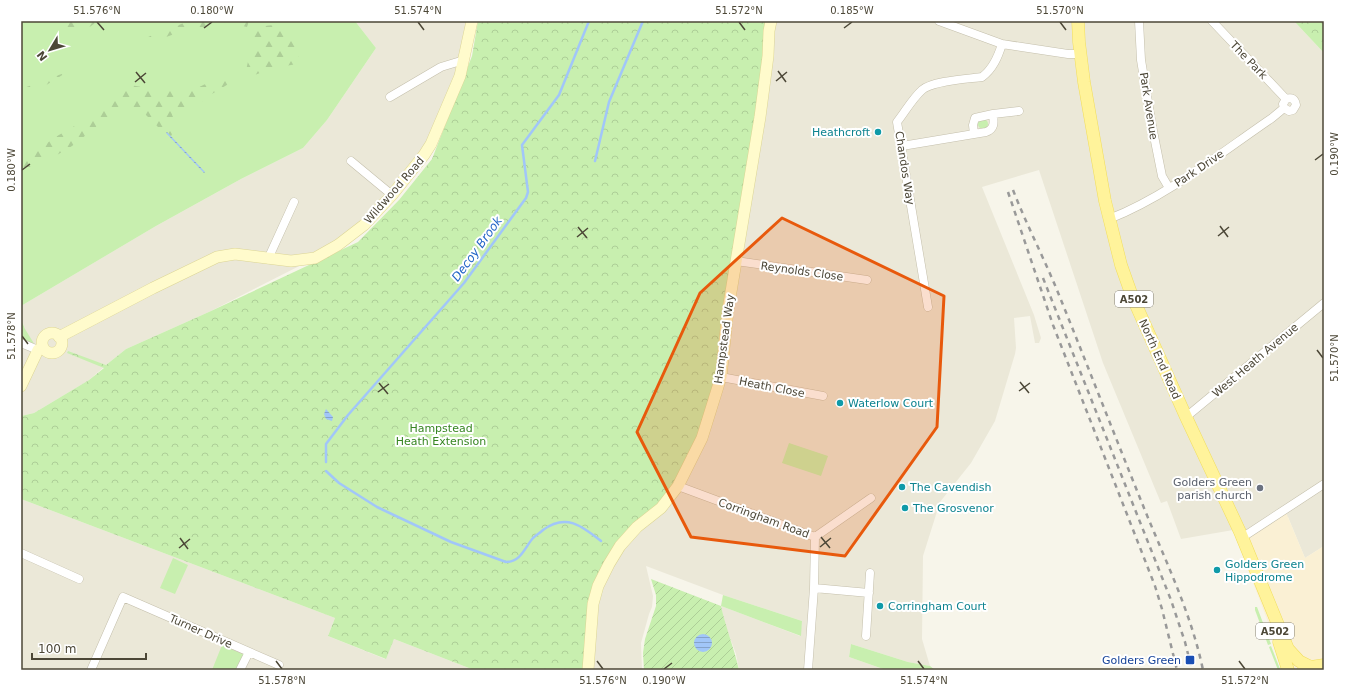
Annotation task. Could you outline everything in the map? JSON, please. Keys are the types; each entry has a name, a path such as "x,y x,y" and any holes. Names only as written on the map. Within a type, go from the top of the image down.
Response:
{"main road":[{"name":"North End Road","path":"1078,21 1080,54 1105,201 1121,265 1132,296 1243,537 1263,591 1288,670"},
{"name":"North End Road","path":"1263,591 1288,649 1294,657 1307,668"},
{"path":"1307,668 1324,665"}],"street":[{"name":"Wildwood Road","path":"40,348 43,340 48,334 59,337 152,288 217,257 235,254 291,261 315,258 338,245 364,225 392,195 431,144 460,76 472,21"},
{"name":"Hampstead Way","path":"588,670 593,604 598,586 616,551 626,538 661,508 678,486 702,438 721,377 728,310 760,117 771,21"},
{"path":"939,21 1002,44 1068,54 1080,54"},
{"name":"Park Avenue","path":"1139,21 1142,60 1152,126 1162,176 1169,188"},
{"name":"The Park","path":"1212,21 1284,104 1292,98 1296,105"},
{"name":"Chandos Way","path":"928,307 897,122 922,90 934,84 982,77 992,66 1002,44"},
{"path":"390,97 441,67 464,60"},
{"name":"Park Drive","path":"1109,219 1169,188 1272,118 1284,104"},
{"path":"974,134 972,125 975,118 1019,111"},
{"path":"902,146 986,132 992,129 994,125 993,114"},
{"path":"351,161 392,195"},
{"path":"268,258 294,202"},
{"name":"Reynolds Close","path":"736,261 868,280"},
{"name":"West Heath Avenue","path":"1186,416 1324,303"},
{"path":"21,342 40,348 21,386"},
{"name":"Heath Close","path":"721,377 823,396"},
{"path":"1243,537 1324,484"},
{"name":"Corringham Road","path":"678,486 815,536 814,588 808,670"},
{"path":"815,536 871,498"},
{"path":"21,553 79,579"},
{"path":"866,636 870,573"},
{"path":"814,588 869,592"},
{"name":"Turner Drive","path":"91,670 123,597 279,665"},
{"path":"240,670 249,652"}],"highlighted area":[{"path":"782,218 944,296 937,427 845,556 691,537 637,432 700,293"}],"shaded area":[{"path":"355,21 472,21 467,51 431,144 392,195 315,258 211,311 126,349 106,365 68,353 104,367 89,380 34,413 21,416 21,343 25,329 21,319 21,306 156,226 241,179 303,148 327,120 376,48"},
{"path":"771,21 1294,21 1324,53 1324,546 1305,558 1288,517 1248,534 1239,529 1181,539 1167,501 1161,503 1103,363 1039,170 982,187 1034,315 1041,338 1039,343 1035,343 1030,316 1014,318 1015,354 995,421 971,463 940,502 923,556 922,639 930,666 908,662 851,644 849,657 886,670 739,670 736,654 726,627 721,606 800,636 802,621 723,595 646,566 653,596 652,607 641,643 642,670 588,670 593,604"},
{"path":"21,499 335,618 328,636 385,659 394,639 474,670 21,670"},
{"path":"1285,510 1305,558 1324,546 1324,670 1286,670 1237,540"}],"green space":[{"path":"21,21 355,21 376,48 327,120 303,148 241,179 156,226 21,306"},
{"path":"55,21 98,21 84,31 62,27"},
{"path":"187,21 249,21 247,27 225,22 197,30 177,33 150,43 146,38"},
{"name":"Hampstead Heath Extension","path":"478,21 771,21 721,377 678,486 626,538 593,604 588,670 474,670 394,639 386,659 328,636 335,618 21,499 21,416 34,413 89,380 104,368 67,353 68,351 106,365 126,349 358,242 399,200 432,159 472,56"},
{"path":"1294,21 1324,21 1324,53"},
{"path":"282,24 302,42 297,64 273,68 244,79 256,27"},
{"path":"67,72 32,94 21,104 21,89"},
{"path":"228,73 230,83 207,97 196,107 172,114 176,127 171,136 162,131 138,107 129,108 111,116 72,146 21,177 21,165 52,139 97,113 122,96 119,89 125,84 147,88 164,87 193,90"},
{"path":"981,119 985,119 987,120 987,128 981,129 978,126 978,122"},
{"path":"21,319 25,329 38,350 21,343"},
{"path":"789,443 828,456 821,476 782,463"},
{"path":"173,558 188,565 175,594 160,588"},
{"path":"651,579 721,606 739,670 644,670 643,653 645,639 656,606 656,595"},
{"path":"723,595 802,621 801,636 721,606"},
{"path":"1255,607 1257,607 1271,644 1268,645"},
{"path":"851,644 908,662 930,666 935,670 886,670 849,657"},
{"path":"222,645 245,655 237,670 212,670"},
{"path":"1271,646 1280,669 1278,670 1269,647"}],"water":[{"path":"167,132 205,172 204,173 166,133"},
{"path":"326,409 333,417 332,421 326,419 324,414"},
{"path":"703,634 709,637 712,643 709,649 703,652 697,649 694,643 697,637"}],"waterway":[{"name":"Decoy Brook","path":"326,462 326,444 348,415 464,283 526,198 528,192 522,145 559,95 589,21"},
{"path":"595,161 609,102 643,21"},
{"name":"Decoy Brook","path":"326,471 339,483 377,507 451,542 506,562 515,560 519,557 534,537 551,525 559,522 566,522 580,526 601,541"}],"railway":[{"path":"1013,190 1059,295 1176,585 1192,627 1203,670"},
{"path":"1008,192 1053,325 1155,586 1177,670"},
{"path":"1043,278 1171,600 1185,642 1192,670"}],"place":[{"name":"Heathcroft","path":"878,132"},
{"name":"Waterlow Court","path":"840,403"},
{"name":"The Cavendish","path":"902,487"},
{"name":"Golders Green parish church","path":"1260,488"},
{"name":"The Grosvenor","path":"905,508"},
{"name":"Golders Green Hippodrome","path":"1217,570"},
{"name":"Corringham Court","path":"880,606"},
{"name":"Golders Green","path":"1190,660"}]}
